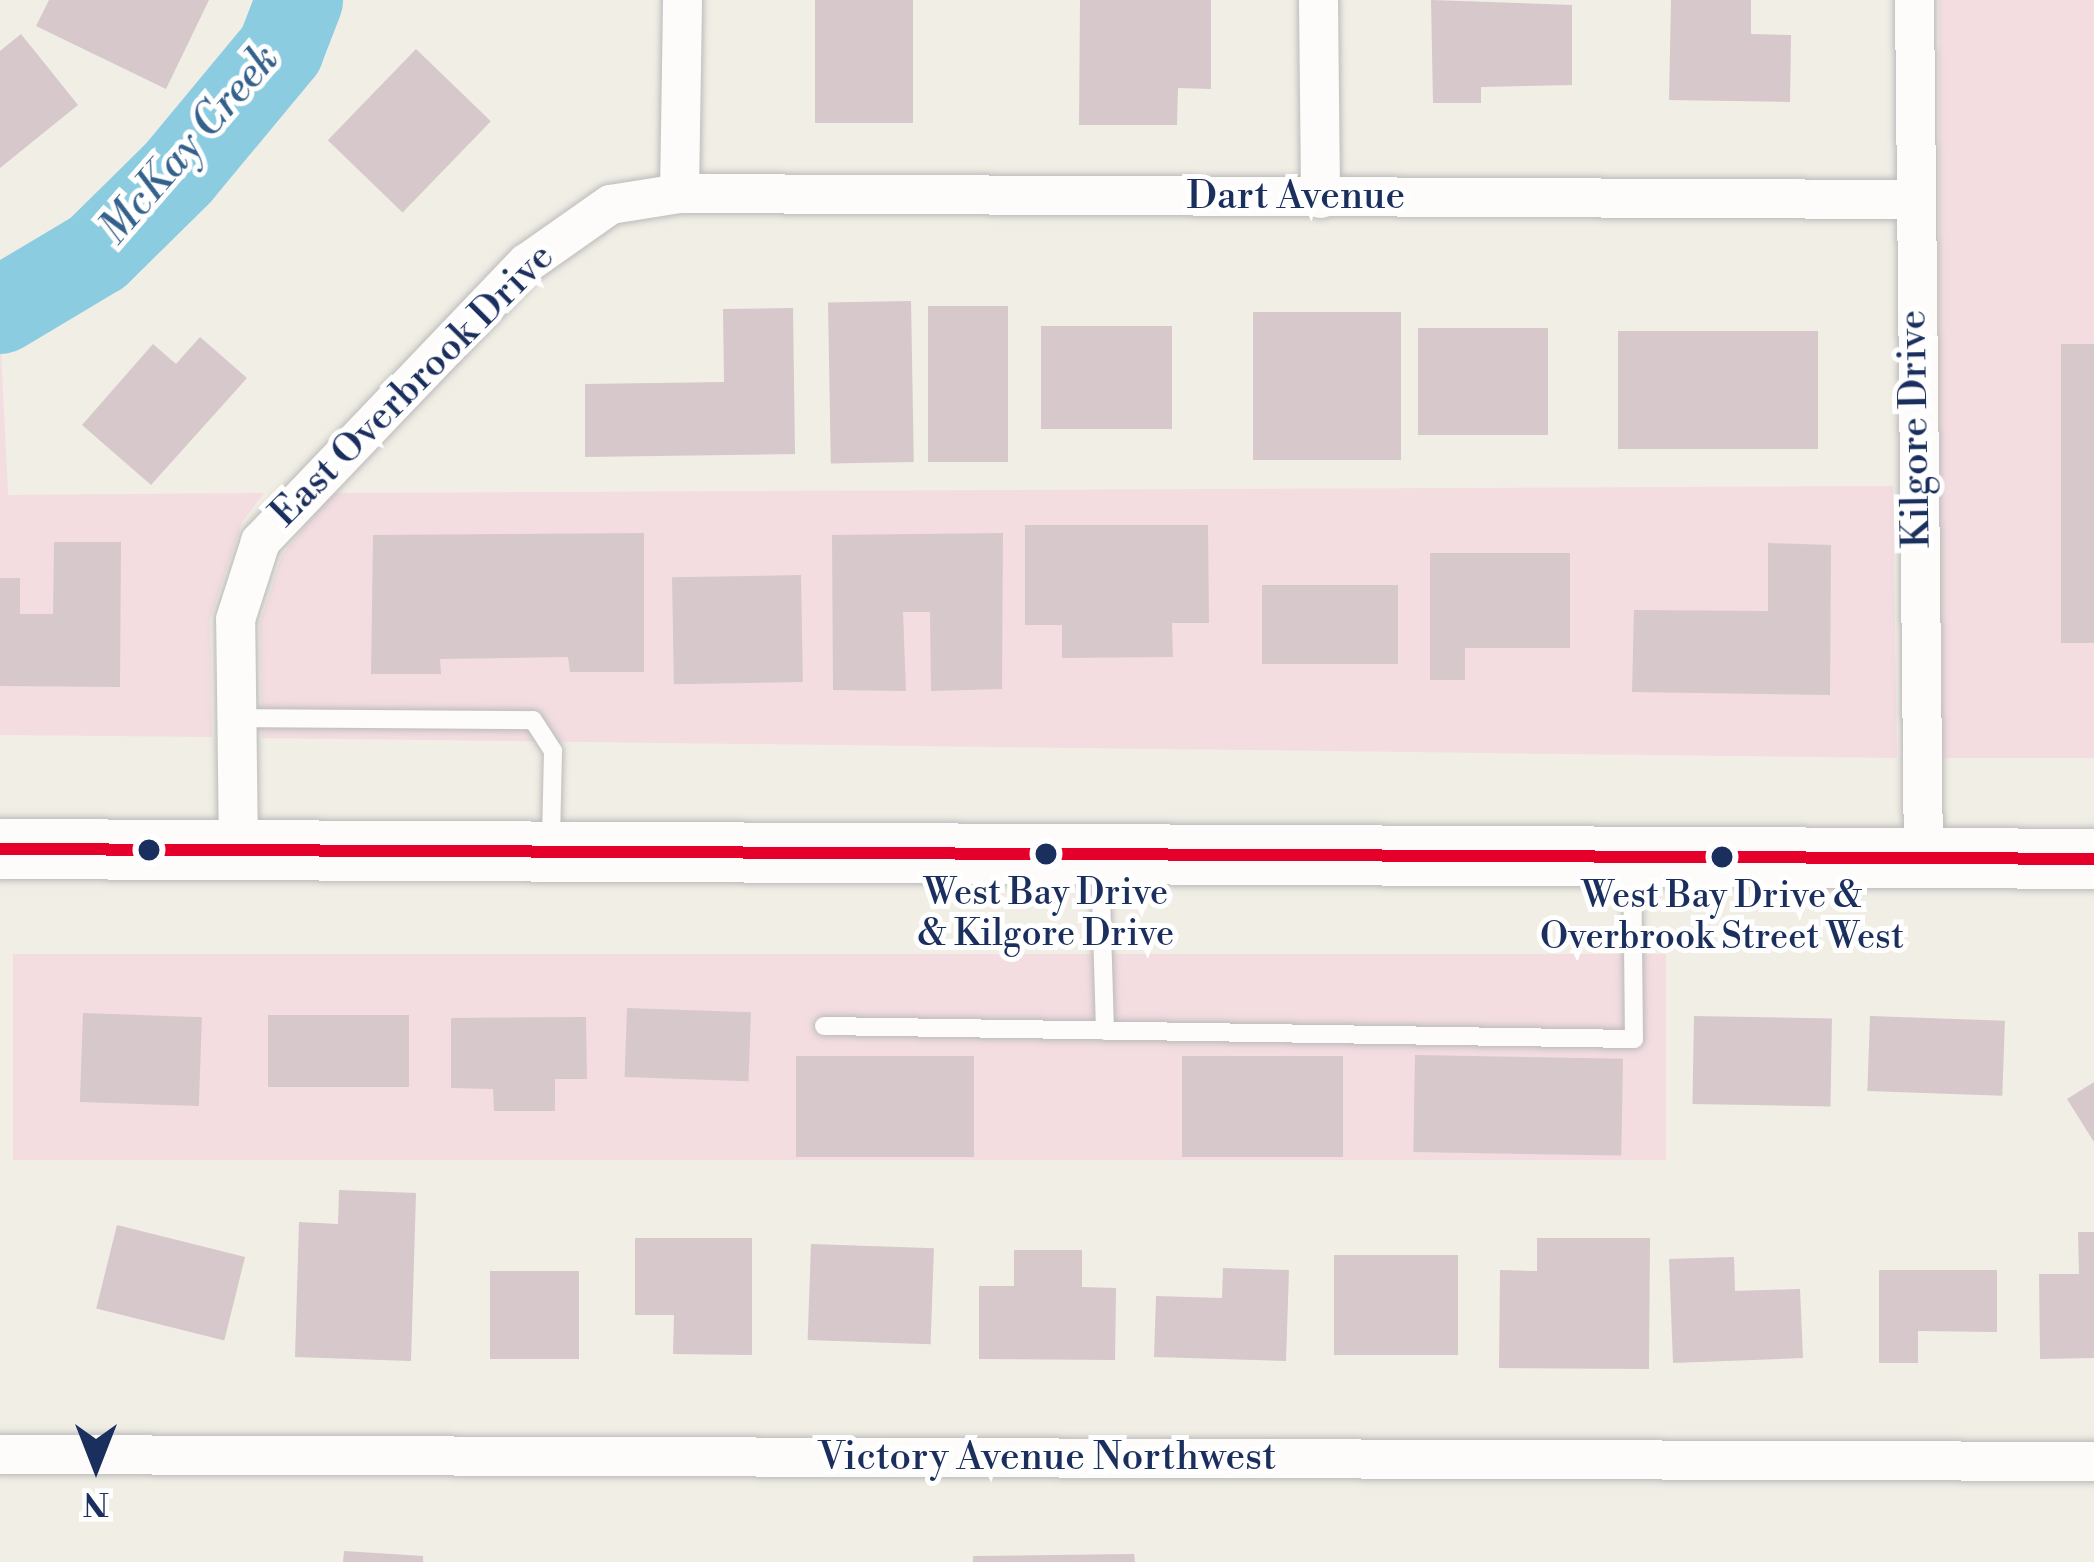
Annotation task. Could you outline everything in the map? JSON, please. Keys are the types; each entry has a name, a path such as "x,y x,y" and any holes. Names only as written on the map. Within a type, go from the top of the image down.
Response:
{"main road":[{"path":"0,849 2094,859"}],"street":[{"path":"679,193 682,0"},
{"path":"1318,0 1320,198"},
{"name":"Kilgore Drive","path":"1914,0 1912,199 1923,859"},
{"name":"Dart Avenue","path":"679,193 1912,199"},
{"name":"East Overbrook Drive","path":"238,850 235,619 260,541 303,486 526,263 610,204 679,193"},
{"name":"Victory Avenue Northwest","path":"0,1454 2094,1461"}],"lane":[{"path":"236,718 532,721 553,751 551,852"},
{"path":"1100,854 1105,1031"},
{"path":"824,1026 1634,1039 1631,857"}],"shaded area":[{"path":"1939,0 2094,0 2094,758 1939,758"},
{"path":"0,329 8,495 264,493 242,522 210,619 212,737 0,735"},
{"path":"1893,486 1897,758 262,738 260,623 282,555 333,493"},
{"path":"13,954 1666,954 1666,1160 13,1160"}],"building":[{"path":"49,0 209,0 166,89 36,26"},
{"path":"815,0 913,0 913,123 815,123"},
{"path":"1080,0 1211,0 1211,89 1178,88 1177,125 1079,125"},
{"path":"1431,0 1572,5 1572,85 1481,87 1481,103 1433,103"},
{"path":"1671,0 1751,0 1751,34 1791,35 1790,102 1669,100"},
{"path":"21,34 78,105 0,168 0,51"},
{"path":"416,49 491,121 403,213 328,140"},
{"path":"911,301 914,462 831,463 828,302"},
{"path":"928,306 1008,306 1008,462 928,462"},
{"path":"793,308 795,454 585,457 585,384 724,382 723,309"},
{"path":"1253,312 1401,312 1401,460 1253,460"},
{"path":"1041,326 1172,326 1172,429 1041,429"},
{"path":"1418,328 1548,328 1548,435 1418,435"},
{"path":"1618,331 1818,331 1818,449 1618,449"},
{"path":"200,337 247,378 151,485 82,425 153,344 176,364"},
{"path":"2061,344 2094,344 2094,643 2061,643"},
{"path":"1025,525 1208,525 1209,623 1172,623 1173,657 1062,658 1062,625 1025,625"},
{"path":"644,533 644,672 570,672 568,657 440,659 441,674 371,674 373,535"},
{"path":"1003,533 1002,689 931,691 930,612 903,612 906,691 833,690 832,535"},
{"path":"54,542 121,542 120,687 0,686 0,578 20,578 20,614 53,614"},
{"path":"1768,543 1831,545 1830,695 1632,692 1634,610 1768,611"},
{"path":"1430,553 1570,553 1570,648 1465,648 1465,680 1430,680"},
{"path":"801,575 803,682 674,684 672,577"},
{"path":"1262,585 1398,585 1398,664 1262,664"},
{"path":"627,1008 751,1012 749,1081 625,1077"},
{"path":"83,1013 202,1017 199,1106 80,1102"},
{"path":"268,1015 409,1015 409,1087 268,1087"},
{"path":"1694,1016 1832,1018 1830,1106 1692,1104"},
{"path":"1870,1016 2005,1021 2002,1096 1867,1091"},
{"path":"586,1017 587,1079 555,1079 555,1111 494,1111 493,1089 451,1088 451,1018"},
{"path":"1415,1055 1623,1059 1621,1156 1413,1152"},
{"path":"796,1056 974,1056 974,1157 796,1157"},
{"path":"1182,1056 1343,1056 1343,1157 1182,1157"},
{"path":"2094,1082 2094,1142 2067,1099"},
{"path":"339,1190 416,1193 411,1361 295,1357 299,1222 338,1224"},
{"path":"117,1225 245,1257 224,1340 96,1308"},
{"path":"2078,1232 2094,1232 2094,1358 2040,1359 2039,1274 2079,1274"},
{"path":"635,1238 752,1238 752,1355 673,1354 674,1315 635,1315"},
{"path":"1537,1238 1650,1238 1649,1369 1499,1368 1500,1270 1537,1271"},
{"path":"811,1244 934,1248 931,1344 808,1340"},
{"path":"1014,1250 1082,1250 1082,1287 1116,1288 1115,1360 979,1359 979,1286 1014,1286"},
{"path":"1334,1255 1458,1255 1458,1355 1334,1355"},
{"path":"1734,1257 1735,1291 1800,1289 1803,1358 1673,1363 1669,1259"},
{"path":"1223,1268 1289,1270 1286,1361 1154,1357 1156,1296 1222,1298"},
{"path":"1879,1270 1997,1270 1997,1332 1918,1331 1918,1363 1879,1363"},
{"path":"490,1271 579,1271 579,1359 490,1359"},
{"path":"344,1551 423,1556 423,1562 343,1562"},
{"path":"1134,1554 1135,1562 973,1562 973,1556"}],"waterway":[{"name":"McKay Creek","path":"0,310 97,252 178,172 280,49 299,0"}],"transit line":[{"path":"0,849 2094,859"}],"place":[{"name":"West Bay Drive & Kilgore Drive","path":"1046,854"},
{"name":"West Bay Drive & Overbrook Street West","path":"1722,857"}]}
